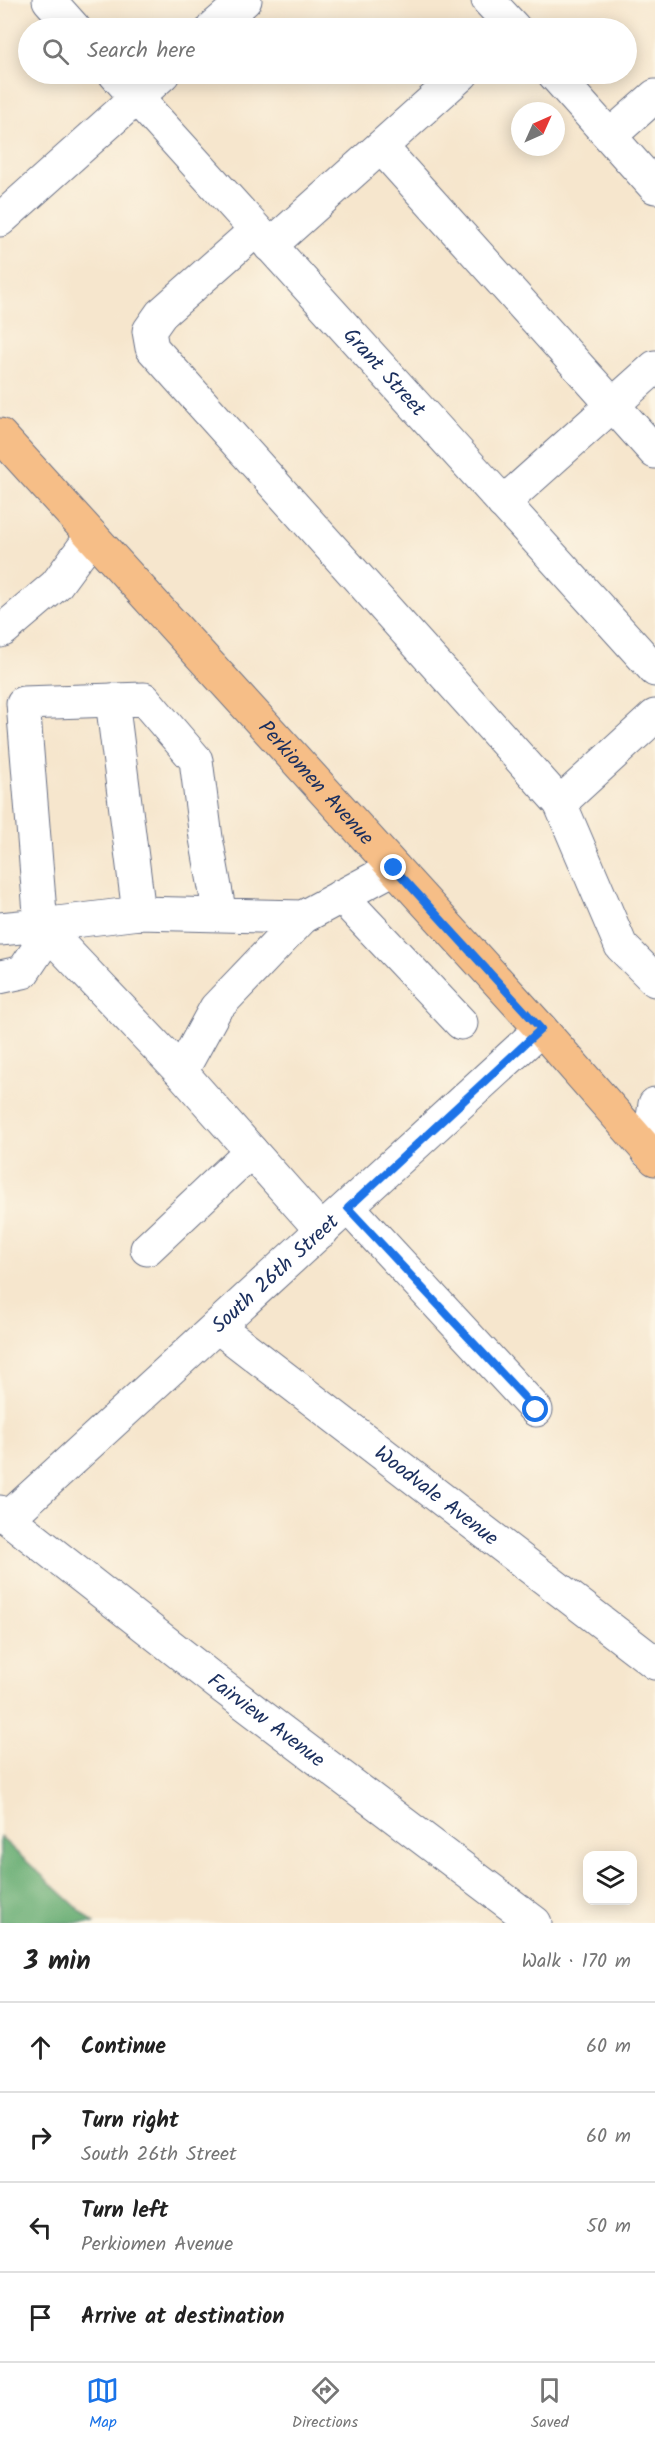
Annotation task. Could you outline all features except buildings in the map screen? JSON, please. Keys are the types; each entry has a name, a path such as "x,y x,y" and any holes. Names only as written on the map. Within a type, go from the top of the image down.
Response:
{"main road":[{"name":"Perkiomen Avenue","path":"0,435 653,1152"}],"street":[{"path":"49,0 65,18"},
{"path":"224,18 245,0"},
{"path":"488,0 504,18"},
{"name":"Grant Street","path":"124,84 655,670"},
{"path":"0,220 152,84"},
{"path":"451,84 381,147 161,314 149,331 152,348 560,803 621,946 655,980"},
{"path":"563,84 655,187"},
{"path":"610,136 655,96"},
{"path":"381,147 655,452"},
{"path":"503,503 655,367"},
{"path":"0,631 56,585 92,536"},
{"path":"0,977 23,972 37,951 41,925 23,703 144,699 196,760 206,838 220,915"},
{"path":"112,700 138,913"},
{"path":"560,803 655,716"},
{"path":"181,1072 216,1008 303,917 394,868"},
{"path":"341,896 461,1023"},
{"path":"0,929 138,913 303,917"},
{"path":"41,925 181,1072 322,1232"},
{"name":"South 26th Street","path":"4,1515 218,1327 541,1029"},
{"path":"653,1152 655,1104"},
{"path":"147,1249 251,1152"},
{"path":"348,1208 536,1410"},
{"name":"Woodvale Avenue","path":"218,1327 655,1663"},
{"name":"Fairview Avenue","path":"4,1515 219,1684 535,1923"}],"green space":[{"path":"0,1837 94,1923 0,1923"}],"route":[{"path":"394,868 541,1029 348,1208 536,1410"}]}
